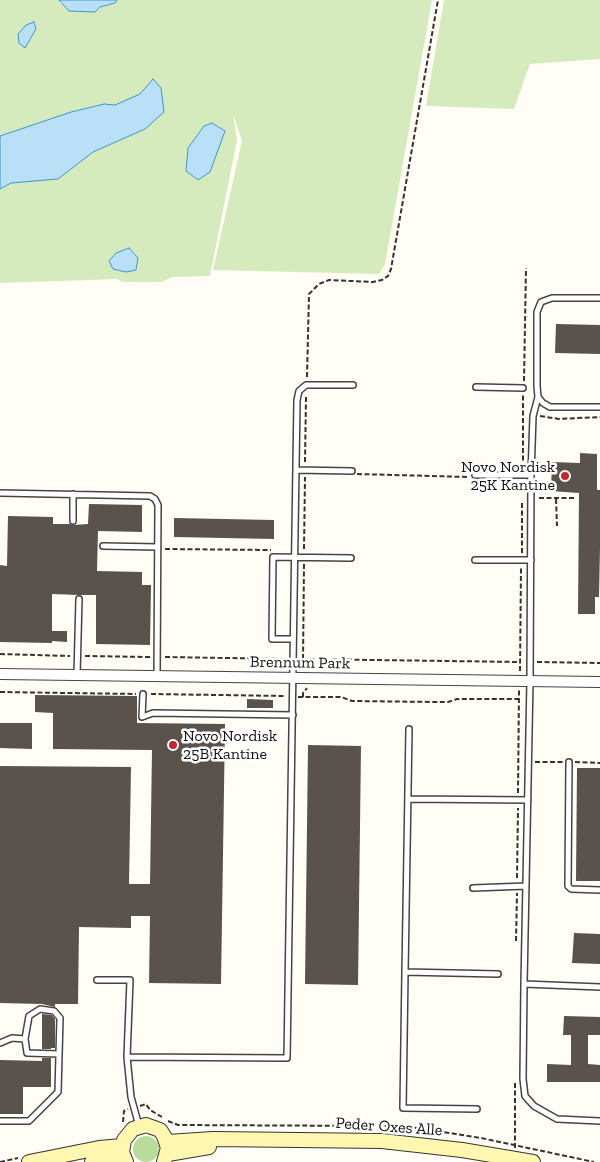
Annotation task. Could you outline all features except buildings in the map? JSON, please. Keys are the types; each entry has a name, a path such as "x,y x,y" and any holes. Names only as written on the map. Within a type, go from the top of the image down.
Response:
{"street":[{"name":"Brennum Park","path":"0,674 600,682"},
{"path":"124,1155 127,1134 139,1126 160,1130 167,1153"},
{"name":"Peder Oxes Alle","path":"167,1153 242,1140 313,1139 382,1141 462,1150 533,1162"},
{"path":"29,1162 99,1148 124,1155"},
{"path":"92,1162 124,1155"}],"lane":[{"path":"600,298 552,298 541,302 537,312 538,396 533,416 525,681 530,700 523,1080 525,1096 534,1106 557,1119 600,1121"},
{"path":"127,1057 287,1058 298,395 299,391 306,385 353,385"},
{"path":"476,387 523,388"},
{"path":"538,396 543,403 550,407 600,407"},
{"path":"296,470 352,473"},
{"path":"475,476 531,475"},
{"path":"0,493 150,496 155,499 158,505 158,676"},
{"path":"73,494 73,521"},
{"path":"103,546 158,548"},
{"path":"294,639 272,638 273,557 351,558"},
{"path":"475,560 530,560"},
{"path":"77,675 79,599"},
{"path":"143,694 142,717 153,713 293,715"},
{"path":"409,729 403,1108 477,1109"},
{"path":"569,762 568,886 571,889 600,890"},
{"path":"408,800 528,800"},
{"path":"473,888 526,886"},
{"path":"405,972 498,974"},
{"path":"97,980 130,980 127,1057 131,1097 139,1126"},
{"path":"524,984 534,986 600,987"},
{"path":"0,1121 29,1122 58,1092 60,1018 54,1010 40,1009 29,1016 25,1039 28,1053 59,1054"},
{"path":"0,1043 12,1038 25,1039"}],"path":[{"path":"303,697 303,693 309,687 309,668 303,663 306,385 309,294 319,284 329,280 373,282 388,276 391,269 438,0"},
{"path":"523,475 526,268"},
{"path":"533,416 559,419 600,417"},
{"path":"352,473 475,476"},
{"path":"516,946 519,700 525,681 522,498"},
{"path":"542,498 576,498"},
{"path":"556,499 557,526"},
{"path":"158,548 276,550"},
{"path":"0,692 341,698 352,702 448,702 457,699 530,700"},
{"path":"515,1076 515,1158"}],"green space":[{"path":"0,0 59,0 61,4 100,7 115,3 117,0 432,0 385,264 379,274 213,270 242,141 233,114 237,140 210,276 172,277 162,282 123,282 117,279 0,283"},
{"path":"444,0 600,0 600,59 530,64 514,109 426,106"},
{"path":"146,1136 155,1140 159,1149 155,1158 146,1162 137,1158 133,1149 137,1140"}],"water":[{"path":"59,0 117,0 115,3 100,7 95,12 69,11"},
{"path":"34,22 36,29 25,48 19,43 18,34 26,25"},
{"path":"153,79 161,88 164,112 145,129 93,152 58,179 11,183 0,189 0,136 71,112 104,104 115,105 140,94"},
{"path":"212,123 225,131 210,172 198,180 186,171 188,148 204,126"},
{"path":"129,248 138,258 136,270 126,272 113,269 109,261 116,253"}],"place":[{"name":"Novo Nordisk 25K Kantine","path":"565,476"},
{"name":"Novo Nordisk 25B Kantine","path":"173,745"}]}
